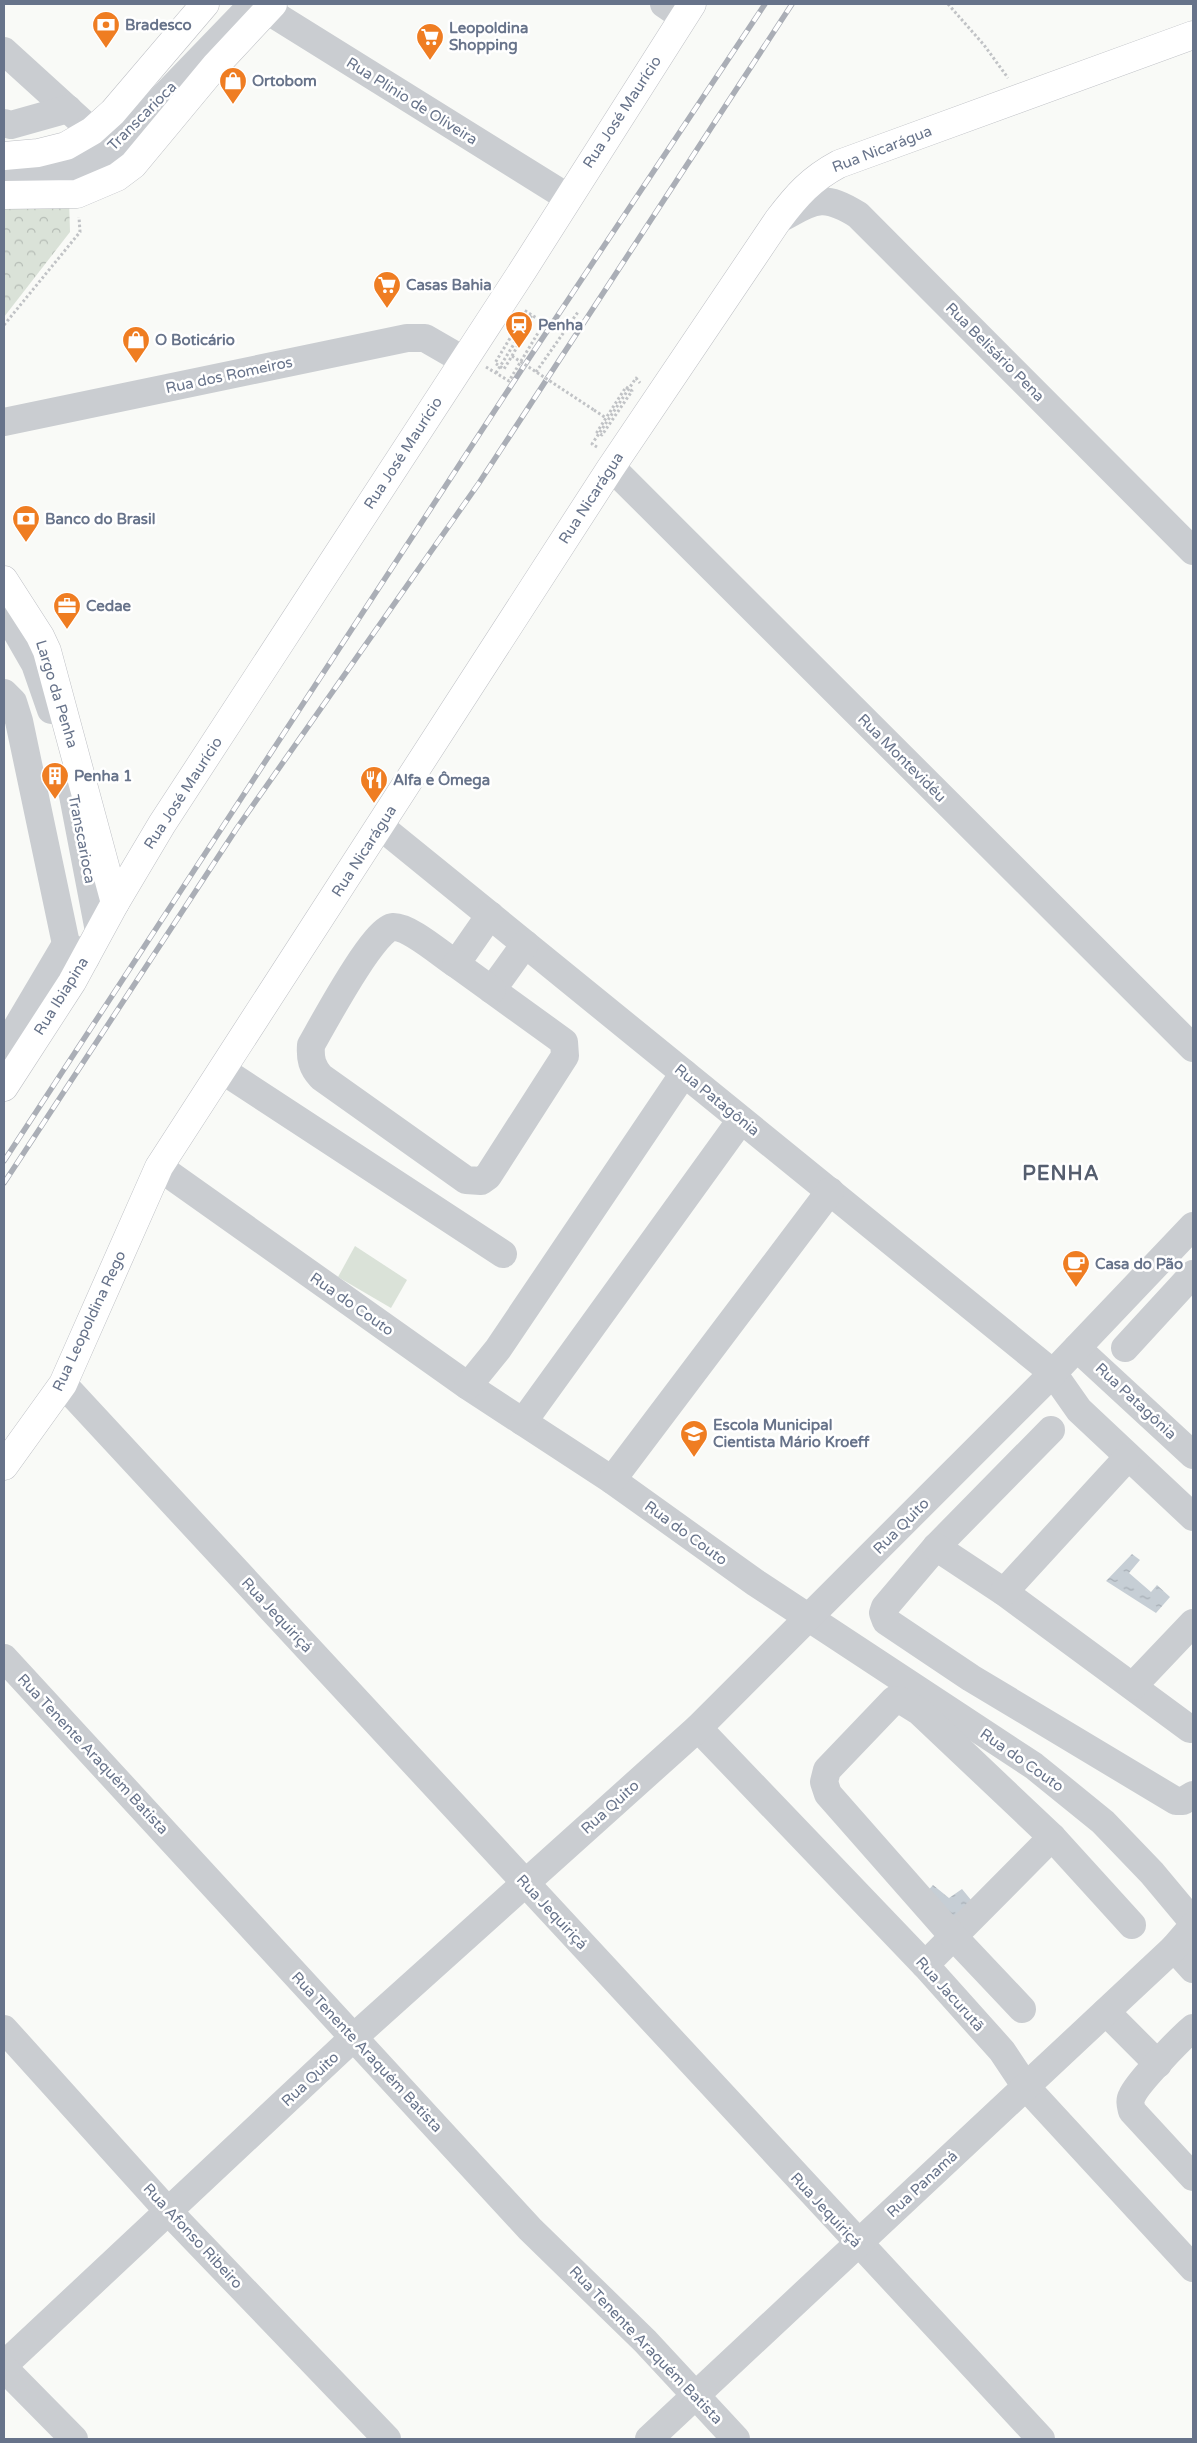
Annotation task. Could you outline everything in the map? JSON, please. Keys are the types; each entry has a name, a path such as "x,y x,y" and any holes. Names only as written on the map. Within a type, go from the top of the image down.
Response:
{"main road":[{"path":"4,156 38,153 56,148 92,131 113,112 205,4"},
{"path":"4,195 77,194 117,177 133,164 216,65 262,5"},
{"name":"Rua José Maurício","path":"115,903 162,824 523,270 679,8"},
{"name":"Rua Nicarágua","path":"159,1167 380,826 603,458 800,192 818,176 839,164 1193,35"},
{"name":"Largo da Penha","path":"4,580 40,636 47,651 115,903"},
{"name":"Rua Ibiapina","path":"4,1087 76,951 99,931 115,903"},
{"name":"Rua Leopoldina Rego","path":"4,1466 64,1384 159,1167"}],"street":[{"name":"Transcarioca","path":"4,179 70,169 93,160 114,148 262,5"},
{"name":"Rua Plínio de Oliveira","path":"262,5 567,198"},
{"path":"4,52 92,131"},
{"path":"4,123 11,125 68,109"},
{"name":"Rua Belisário Pena","path":"778,220 810,203 824,200 843,205 858,215 1193,551"},
{"name":"Rua dos Romeiros","path":"4,422 407,338 425,338 451,353"},
{"name":"Rua Montevidéu","path":"603,458 1193,1048"},
{"name":"Transcarioca","path":"4,610 25,644 46,692 72,788 99,931"},
{"path":"4,693 13,702 19,721 76,951"},
{"name":"Rua Patagônia","path":"380,826 1054,1373 1079,1410 1193,1517"},
{"path":"456,964 490,915"},
{"path":"393,927 406,931 456,964 564,1042 566,1049 565,1056 488,1176 481,1181 474,1182 466,1180 321,1077 314,1068 310,1058 311,1046 370,946 383,930 393,927"},
{"path":"492,990 525,944"},
{"name":"Rua Ibiapina","path":"4,1049 76,951"},
{"path":"222,1070 502,1254"},
{"path":"468,1386 498,1349 684,1073"},
{"path":"523,1422 742,1120"},
{"name":"Rua do Couto","path":"159,1167 468,1386 612,1480 809,1619 1034,1766 1072,1794 1103,1822 1152,1873 1193,1922"},
{"path":"612,1480 830,1191"},
{"name":"Rua Quito","path":"4,2366 353,2038 698,1728 1054,1373 1193,1226"},
{"path":"1125,1348 1193,1274"},
{"name":"Rua Patagônia","path":"1077,1348 1193,1455"},
{"name":"Rua Jequiriçá","path":"64,1384 858,2244 1041,2439"},
{"path":"1051,1430 936,1547 886,1607 883,1613 886,1621 971,1678 1170,1797 1183,1801 1193,1795"},
{"path":"1004,1592 1128,1457"},
{"path":"936,1547 1004,1592 1192,1729"},
{"path":"1133,1686 1193,1623"},
{"name":"Rua Tenente Araquém Batista","path":"4,1658 530,2229 696,2395 736,2439"},
{"path":"1022,2009 953,1936 828,1794 824,1782 827,1770 894,1700 904,1702 920,1712 1052,1837 1132,1925"},
{"name":"Rua Jacurutã","path":"698,1728 925,1965 1002,2051 1026,2087 1193,2268"},
{"path":"925,1965 1052,1837"},
{"name":"Rua Panamá","path":"649,2439 1174,1948 1193,1926"},
{"path":"1174,1948 1193,1969"},
{"path":"1112,2006 1163,2058"},
{"path":"1193,2028 1163,2058 1132,2094 1130,2102 1132,2111 1193,2178"},
{"name":"Rua Afonso Ribeiro","path":"4,2029 168,2211 387,2439"},
{"path":"4,2366 74,2439"}],"path":[{"path":"948,4 984,46 1011,83"},
{"path":"4,325 80,232 77,194"},
{"path":"536,372 578,312"},
{"path":"480,368 486,366 496,373 509,381 544,323 532,315 496,373"},
{"path":"521,320 530,325 504,369 495,363 508,342 521,320"},
{"path":"508,342 513,345"},
{"path":"512,356 606,418"},
{"path":"603,458 592,444 615,412 632,391 626,387 597,432 602,435 615,412 636,378 641,382"}],"green space":[{"path":"69,200 70,232 4,317 4,202"},
{"path":"355,1246 407,1280 391,1308 338,1277"}],"water":[{"path":"1132,1554 1140,1560 1129,1573 1151,1592 1157,1585 1170,1597 1156,1613 1106,1581"},
{"path":"933,1885 949,1898 962,1889 976,1906 957,1926 924,1895"}],"railway":[{"path":"4,1161 522,369 765,4"},
{"path":"4,1183 237,828 479,483 792,4"}],"place":[{"name":"Bradesco","path":"106,49"},
{"name":"Leopoldina Shopping","path":"430,61"},
{"name":"Ortobom","path":"233,105"},
{"name":"Casas Bahia","path":"387,309"},
{"name":"Penha","path":"519,349"},
{"name":"O Boticário","path":"136,364"},
{"name":"Banco do Brasil","path":"26,543"},
{"name":"Cedae","path":"67,630"},
{"name":"Penha 1","path":"55,800"},
{"name":"Alfa e Ômega","path":"374,804"},
{"name":"Casa do Pão","path":"1076,1288"},
{"name":"Escola Municipal Cientista Mário Kroeff","path":"694,1458"}],"district":[{"name":"PENHA","path":"1061,1173"}]}
